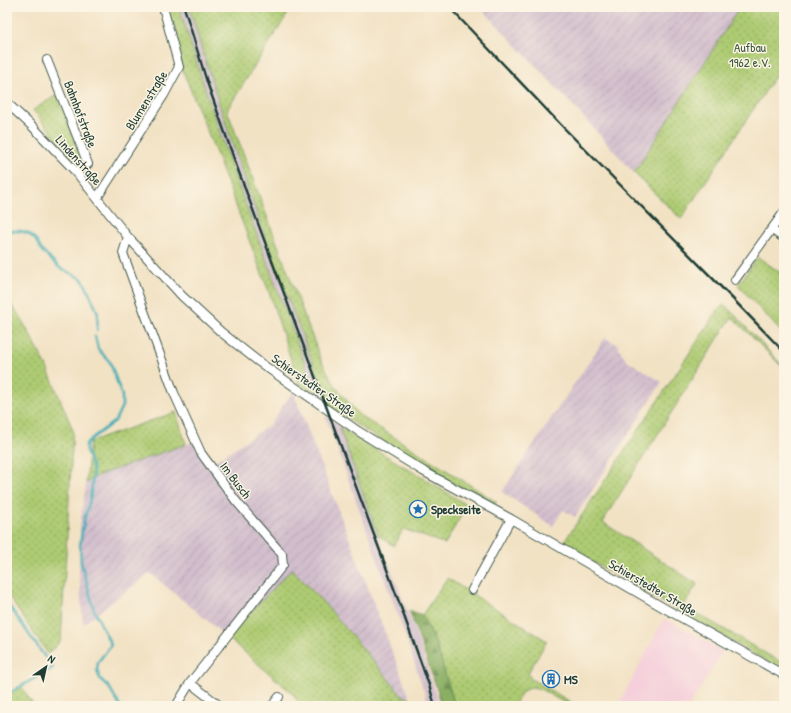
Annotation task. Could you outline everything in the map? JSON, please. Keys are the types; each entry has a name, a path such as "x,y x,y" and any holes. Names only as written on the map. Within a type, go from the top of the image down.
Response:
{"street":[{"name":"Blumenstraße","path":"97,198 164,95 179,67 163,7"},
{"name":"Bahnhofstraße","path":"47,60 88,164 76,172"},
{"name":"Lindenstraße","path":"7,103 33,127 76,172 128,237"},
{"path":"735,280 784,212"},
{"path":"772,230 784,238"},
{"name":"Schierstedter Straße","path":"128,237 182,296 220,332 259,362 358,431 423,471 511,519 784,675"},
{"name":"Im Busch","path":"128,237 123,253 174,393 201,453 236,501 282,554 283,565 190,683 176,706"},
{"path":"472,590 511,519"},
{"path":"190,683 220,706"},
{"path":"272,706 279,697"}],"shaded area":[{"path":"179,7 189,7 219,103 259,219 330,407 318,398 236,179"},
{"path":"480,7 740,7 634,173"},
{"path":"605,338 617,344 625,359 662,382 575,517 563,510 553,526 502,492"},
{"path":"293,391 410,698 402,696 356,639 292,569 227,637 150,573 83,624 79,572 80,526 86,483 98,475 196,441 211,467 215,461 270,425"},
{"path":"325,415 338,424 416,634 440,706 429,706 405,635"},
{"path":"664,618 723,651 689,706 618,706"}],"green space":[{"path":"163,7 179,7 236,179 318,398 299,384 269,292 179,61"},
{"path":"189,7 292,7 227,110 321,360 336,387 359,415 497,502 494,505 428,470 330,407 237,158"},
{"name":"Aufbau 1962 e.V.","path":"740,7 784,7 784,63 681,219 634,173"},
{"path":"57,95 82,159 77,164 33,110"},
{"path":"757,258 784,275 784,335 738,285"},
{"path":"7,299 20,316 46,365 73,430 61,641 48,654 7,594"},
{"path":"722,306 726,306 784,367 784,369 733,318 731,318 603,521 697,584 684,606 784,664 784,671 565,545 566,539"},
{"path":"176,412 186,444 99,475 86,483 90,442"},
{"path":"339,427 467,505 445,544 403,529 394,546 378,535"},
{"path":"292,569 335,615 402,696 410,698 414,706 301,706 293,694 227,637"},
{"path":"447,578 547,641 528,673 531,679 578,706 565,703 543,690 530,687 522,692 514,706 455,706 436,644 422,615"},
{"path":"409,610 422,615 436,644 455,706 442,706"},
{"path":"21,686 34,706 7,706 7,694"}],"waterway":[{"path":"7,226 10,231 28,233 35,239 42,251 60,268 82,279 98,313 97,330"},
{"path":"95,336 98,349 110,362 122,396 122,406 115,421 86,444 86,451 92,466 93,477 90,500 84,520 80,545 81,562 94,610 111,645 98,662 97,670 100,679 109,687 120,706"},
{"path":"7,603 45,657"},
{"path":"7,694 53,668 52,667"}],"railway":[{"path":"184,7 207,82 237,167 399,602 435,706"},
{"path":"449,7 564,128 784,352"}],"place":[{"name":"Speckseite","path":"418,509"},
{"name":"MS","path":"551,679"}]}
